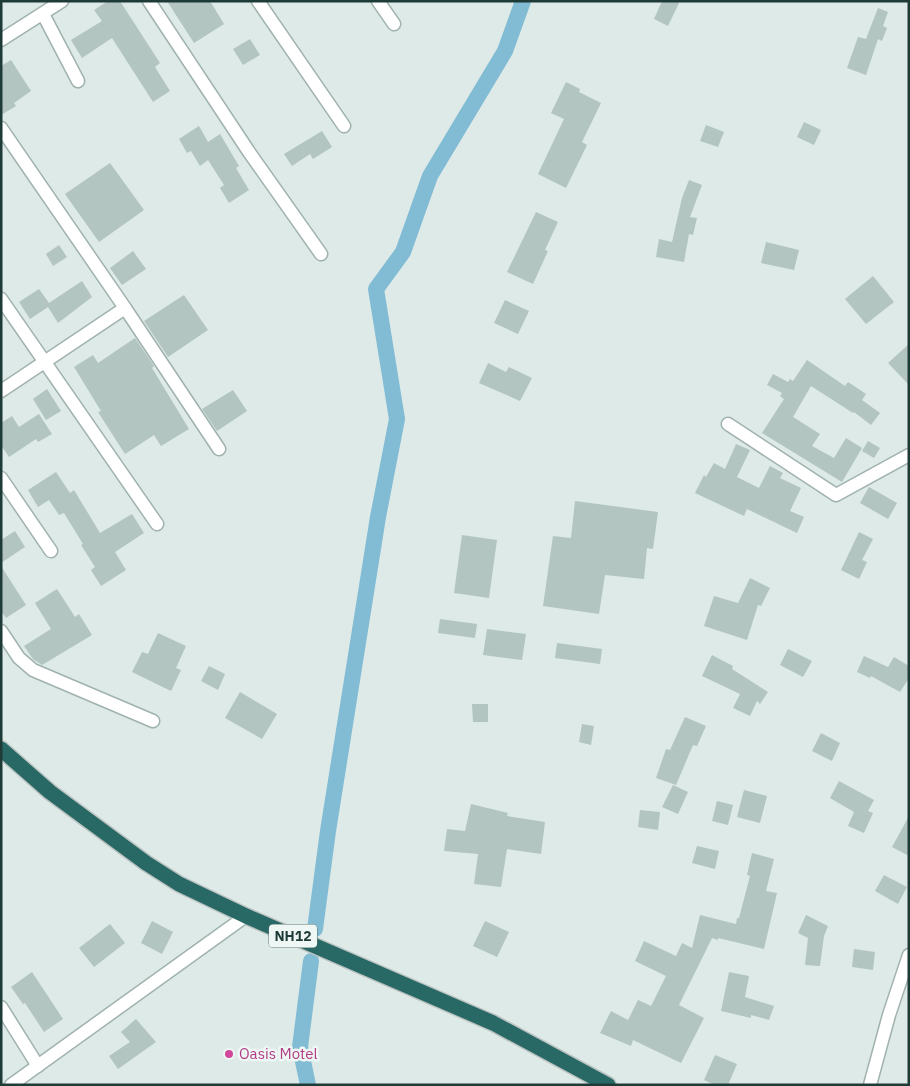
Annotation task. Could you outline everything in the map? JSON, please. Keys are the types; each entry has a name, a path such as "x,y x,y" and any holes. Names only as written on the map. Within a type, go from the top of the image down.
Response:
{"highway":[{"name":"NH12","path":"1,749 50,792 146,863 179,884 246,916 493,1024 608,1085"}],"street":[{"path":"1,40 62,1"},
{"path":"149,1 249,152 321,254"},
{"path":"258,1 344,126"},
{"path":"378,1 394,24"},
{"path":"43,14 78,80"},
{"path":"1,128 219,449"},
{"path":"1,299 157,524"},
{"path":"1,391 125,308"},
{"path":"728,424 836,495 909,455"},
{"path":"1,478 51,551"},
{"path":"1,631 19,658 33,670 153,721"},
{"path":"11,1085 246,916"},
{"path":"870,1085 889,1015 909,955"},
{"path":"1,1007 38,1066"}],"building":[{"path":"108,1 120,1 160,63 155,67 170,91 153,102 112,38 82,58 71,40 102,21 94,10"},
{"path":"167,1 210,1 224,24 194,43"},
{"path":"662,1 680,1 668,26 654,19"},
{"path":"878,8 888,12 883,26 887,28 882,41 878,39 866,75 847,68 858,37 866,39"},
{"path":"250,39 260,55 243,65 233,49"},
{"path":"11,60 31,91 14,103 16,106 1,115 1,66"},
{"path":"566,82 580,89 579,92 601,103 582,142 587,145 566,188 538,174 564,119 551,113"},
{"path":"804,122 821,130 814,145 797,137"},
{"path":"706,125 724,132 718,147 700,141"},
{"path":"199,126 208,142 220,134 239,166 236,168 249,190 229,203 220,188 224,185 208,160 200,166 191,151 187,153 179,139"},
{"path":"322,131 332,147 313,159 310,154 292,166 284,154"},
{"path":"110,163 144,210 99,242 65,194"},
{"path":"689,180 702,185 690,217 697,218 693,235 689,234 684,262 656,257 659,239 672,242 682,198"},
{"path":"536,212 558,222 545,250 548,251 533,284 507,272"},
{"path":"766,242 799,250 794,270 761,263"},
{"path":"59,245 67,257 53,266 46,254"},
{"path":"133,251 146,269 122,285 110,268"},
{"path":"873,276 894,302 866,324 845,299"},
{"path":"82,281 92,297 58,323 48,307 30,319 19,302 39,289 49,303"},
{"path":"184,295 208,330 168,357 144,321"},
{"path":"505,300 529,311 518,334 494,323"},
{"path":"135,338 154,366 152,368 189,429 161,446 154,435 125,454 98,412 101,411 74,367 93,355 98,363"},
{"path":"909,344 909,385 888,363"},
{"path":"807,360 845,386 848,382 866,394 862,400 880,413 871,425 854,412 811,386 793,417 820,434 812,446 834,458 846,438 862,448 842,482 762,433 784,399 780,396 782,393 767,385 773,374 788,382 790,379 793,381"},
{"path":"488,363 506,372 509,367 532,378 520,401 479,383"},
{"path":"47,389 61,411 46,420 33,399"},
{"path":"233,390 247,411 217,431 202,409"},
{"path":"39,414 52,434 38,442 36,439 9,457 1,445 1,423 12,416 19,427"},
{"path":"868,441 880,448 874,458 862,451"},
{"path":"736,444 750,450 737,477 759,488 770,466 783,473 780,478 801,488 790,511 804,517 797,533 747,509 744,516 695,493 704,475 706,477 714,463 725,469"},
{"path":"56,472 70,493 74,490 100,533 132,514 144,533 115,552 126,570 101,586 91,570 95,567 64,513 59,515 49,500 38,507 28,490"},
{"path":"869,487 897,503 888,519 860,503"},
{"path":"575,501 658,512 653,549 647,548 644,579 605,575 599,614 543,606 553,536 571,538"},
{"path":"15,531 25,547 1,563 1,540"},
{"path":"859,532 873,539 862,560 867,562 859,579 841,570"},
{"path":"462,535 497,540 489,598 454,593"},
{"path":"1,566 26,605 6,618 1,611"},
{"path":"750,578 770,588 761,606 758,605 747,640 704,626 714,596 738,603"},
{"path":"57,589 75,617 79,614 92,635 42,665 33,659 24,646 51,629 35,603"},
{"path":"440,619 477,624 475,638 438,633"},
{"path":"487,629 526,634 522,660 483,655"},
{"path":"158,633 186,646 176,668 181,670 171,691 132,672 142,652 148,654"},
{"path":"557,643 602,649 600,664 555,658"},
{"path":"788,649 812,661 803,677 780,665"},
{"path":"712,655 733,666 732,669 768,692 760,704 757,701 750,716 733,708 740,694 702,676"},
{"path":"864,656 888,667 894,657 909,666 909,678 900,692 871,676 870,678 857,672"},
{"path":"209,666 225,674 218,690 201,681"},
{"path":"240,692 277,714 262,739 225,718"},
{"path":"472,704 488,704 488,722 473,722"},
{"path":"685,717 706,726 697,746 693,745 676,785 656,778 666,749 670,750"},
{"path":"582,724 594,726 591,745 579,742"},
{"path":"821,733 840,743 832,761 812,751"},
{"path":"839,781 874,800 868,811 873,813 864,833 848,826 854,812 830,798"},
{"path":"673,785 688,792 678,814 662,807"},
{"path":"744,790 767,796 760,823 737,817"},
{"path":"717,801 733,805 728,825 712,821"},
{"path":"471,804 508,813 507,816 545,822 541,854 507,849 501,887 474,884 478,854 444,851 447,829 465,831"},
{"path":"640,810 660,812 658,830 638,827"},
{"path":"909,816 909,856 892,847"},
{"path":"697,846 719,851 715,869 692,863"},
{"path":"752,853 774,859 766,891 777,893 764,949 712,938 679,1005 704,1018 681,1063 633,1040 631,1046 600,1033 611,1011 628,1020 638,1000 651,1006 666,976 635,961 644,941 676,956 682,943 692,948 700,915 736,924 750,876 747,875"},
{"path":"884,875 907,887 898,904 875,891"},
{"path":"806,915 828,926 824,936 820,966 805,965 808,938 798,933"},
{"path":"152,921 173,932 162,954 141,943"},
{"path":"485,921 509,932 497,957 473,946"},
{"path":"110,924 125,943 94,967 79,948"},
{"path":"854,949 875,952 873,970 852,967"},
{"path":"32,972 63,1019 44,1032 25,1003 23,1004 11,987"},
{"path":"729,972 749,976 745,997 774,1006 769,1020 751,1015 751,1018 721,1011"},
{"path":"136,1019 156,1042 118,1069 109,1056 130,1042 121,1032"},
{"path":"715,1055 737,1064 728,1085 715,1085 704,1080"}],"waterway":[{"path":"315,929 328,831 378,517 397,419 376,289 403,252 430,176 505,51 523,1"},
{"path":"308,1085 300,1047 311,961"}],"place":[{"name":"Oasis Motel","path":"229,1054"}]}
